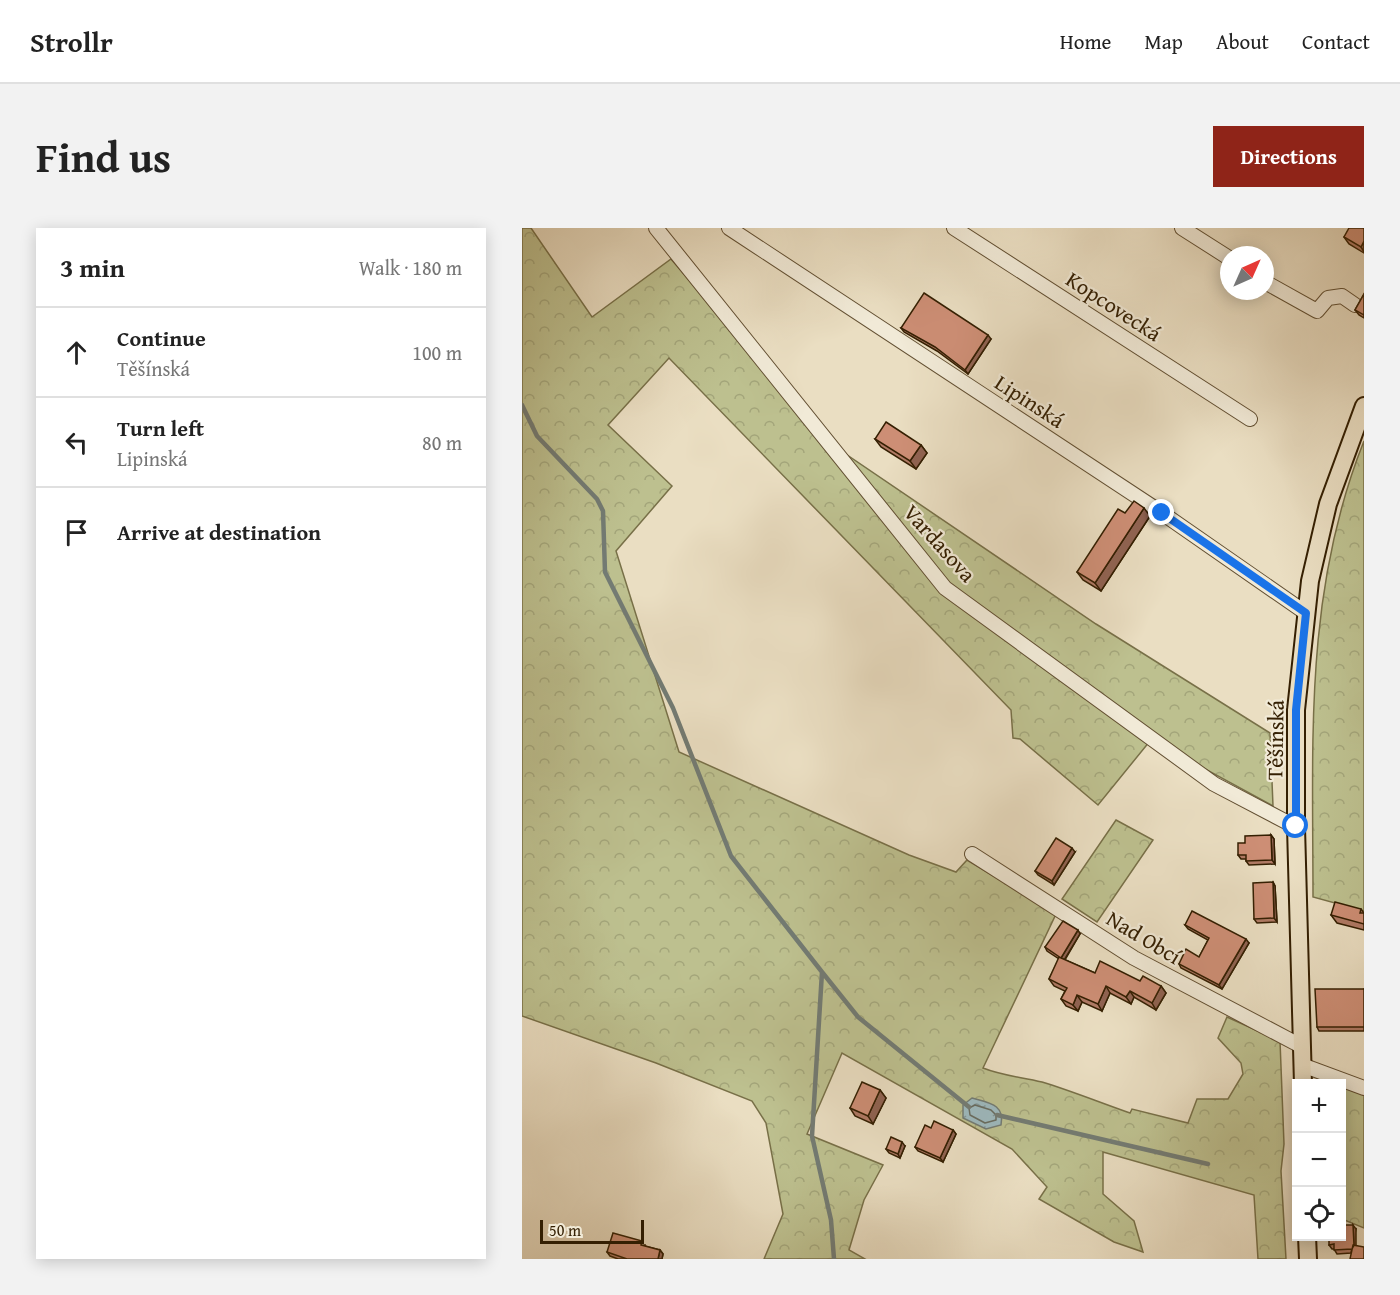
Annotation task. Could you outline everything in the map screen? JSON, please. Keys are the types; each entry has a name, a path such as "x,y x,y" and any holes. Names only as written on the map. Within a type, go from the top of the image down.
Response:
{"main road":[{"name":"Těšínská","path":"1303,1079 1296,826 1296,710 1310,581 1328,504 1364,406"},
{"path":"1308,1241 1308,1259"}],"street":[{"name":"Vardasova","path":"656,228 945,588 1214,784 1296,826"},
{"name":"Lipinská","path":"729,228 1162,513 1306,613"},
{"name":"Kopcovecká","path":"954,228 1250,419"},
{"path":"1182,228 1220,252"},
{"path":"1274,287 1317,311 1328,298 1342,296 1355,304"},
{"name":"Nad Obcí","path":"972,854 1134,958 1301,1046"},
{"path":"1302,1065 1364,1088"}],"green space":[{"path":"522,228 531,228 592,317 671,259 831,444 1096,624 1270,733 1273,806 1174,752 1154,736 1098,805 1020,739 1013,738 1011,710 669,358 608,425 672,486 616,551 679,752 909,855 956,872 967,860 1056,914 983,1068 1042,1082 1130,1113 1132,1109 1188,1123 1197,1099 1228,1099 1243,1074 1241,1063 1218,1038 1227,1017 1280,1041 1284,1144 1281,1171 1286,1259 1258,1259 1254,1195 1103,1152 1103,1194 1134,1221 1143,1252 1114,1242 1039,1199 1047,1187 1012,1149 842,1053 807,1134 883,1165 864,1200 849,1250 865,1259 764,1259 783,1214 766,1123 752,1101 656,1063 522,1016"},
{"path":"1364,441 1364,911 1313,897 1313,723 1321,610 1331,553 1345,497"},
{"path":"1116,820 1153,840 1097,922 1062,899"},
{"path":"1346,1086 1364,1093 1364,1228 1346,1221"}],"water":[{"path":"972,1098 990,1103 998,1109 1002,1118 1001,1125 986,1129 963,1118 963,1105"}],"building":[{"path":"1349,228 1364,228 1364,241 1361,247 1344,237"},
{"path":"924,293 988,335 965,370 935,347 901,328"},
{"path":"1364,294 1364,315 1355,310"},
{"path":"886,422 921,445 910,461 875,439"},
{"path":"1134,501 1144,508 1095,583 1077,572 1118,509 1125,513"},
{"path":"1271,835 1272,860 1246,861 1246,855 1238,855 1238,843 1245,843 1245,836"},
{"path":"1056,838 1072,848 1052,881 1035,871"},
{"path":"1273,882 1274,918 1254,919 1253,883"},
{"path":"1335,902 1361,909 1360,913 1364,913 1364,924 1331,915"},
{"path":"1192,911 1246,939 1219,985 1179,964 1186,949 1199,957 1209,938 1185,925"},
{"path":"1063,921 1078,930 1061,958 1045,947"},
{"path":"1059,957 1095,973 1100,961 1140,981 1143,976 1161,986 1152,1003 1130,991 1126,997 1106,986 1098,1004 1077,995 1073,1005 1061,999 1067,988 1049,979"},
{"path":"1315,989 1364,989 1364,1027 1317,1027"},
{"path":"862,1082 880,1090 868,1116 850,1108"},
{"path":"934,1121 953,1130 940,1158 915,1147 925,1125 931,1128"},
{"path":"891,1137 902,1142 898,1154 886,1149"},
{"path":"1346,1225 1353,1225 1354,1245 1352,1249 1334,1250 1334,1244 1329,1245 1329,1241 1346,1241"},
{"path":"613,1233 642,1241 641,1245 660,1250 658,1259 627,1259 607,1252"},
{"path":"1353,1245 1364,1247 1364,1259 1350,1259"}],"waterway":[{"path":"522,405 537,436 597,499 603,511 605,572 673,708 731,856 822,972 812,1136 831,1220 834,1259"},
{"path":"822,972 858,1017 969,1107"},
{"path":"997,1115 1208,1164"}],"route":[{"path":"1162,513 1306,613 1296,710 1296,826"}]}
